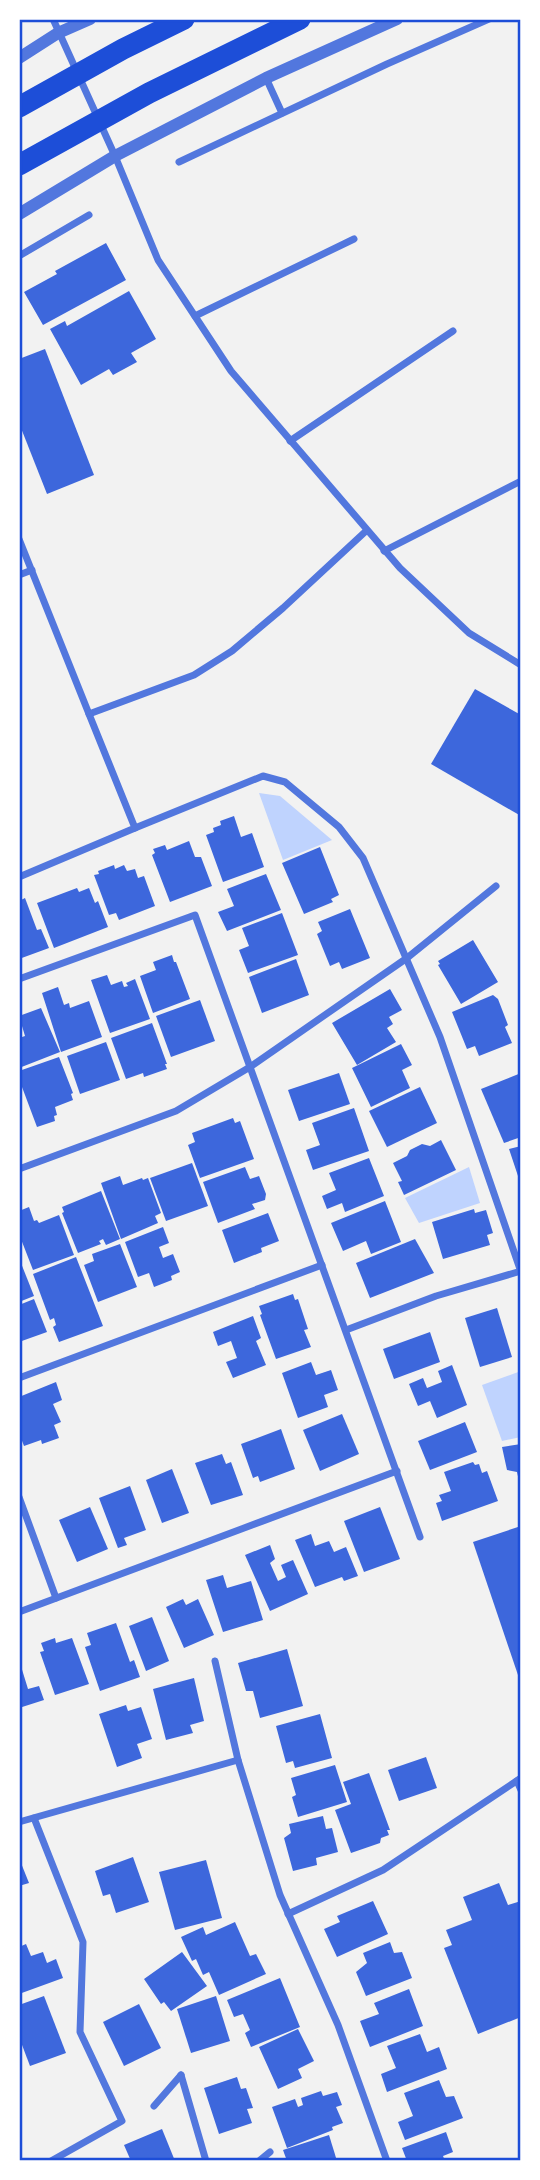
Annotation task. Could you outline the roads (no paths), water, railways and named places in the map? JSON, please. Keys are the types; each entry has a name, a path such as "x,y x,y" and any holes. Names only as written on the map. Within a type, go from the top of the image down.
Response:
{"highway":[{"path":"19,107 123,49 184,19"},
{"path":"19,165 149,93 300,19"}],"street":[{"path":"53,19 115,156 158,260 231,371 384,551 469,633 521,665"},
{"path":"19,58 58,33 90,19"},
{"path":"19,214 115,156 266,78 397,19"},
{"path":"179,162 489,19"},
{"path":"266,78 282,113"},
{"path":"19,256 89,215"},
{"path":"195,316 354,239"},
{"path":"290,441 453,331"},
{"path":"384,551 521,481"},
{"path":"89,714 194,675 232,651 366,531"},
{"path":"19,539 135,828"},
{"path":"19,575 32,570"},
{"path":"19,877 263,776 285,782 339,827 363,858 440,1037 521,1272 436,1296 346,1330"},
{"path":"19,1169 176,1111 250,1067 407,958 496,886"},
{"path":"19,979 195,915 420,1537"},
{"path":"19,1378 322,1265"},
{"path":"19,1612 397,1471"},
{"path":"19,1497 56,1598"},
{"path":"215,1661 238,1760 288,1914 338,2025 387,2161"},
{"path":"19,1822 238,1760"},
{"path":"288,1914 383,1870 519,1779 521,1790"},
{"path":"34,1818 83,1942 80,2032 122,2120 51,2161"},
{"path":"154,2106 181,2075 206,2161"},
{"path":"260,2161 270,2152"}],"water":[{"path":"259,793 280,796 332,840 283,860"},
{"path":"469,1167 480,1203 419,1223 405,1198"},
{"path":"521,1371 521,1437 502,1441 482,1385"}]}
